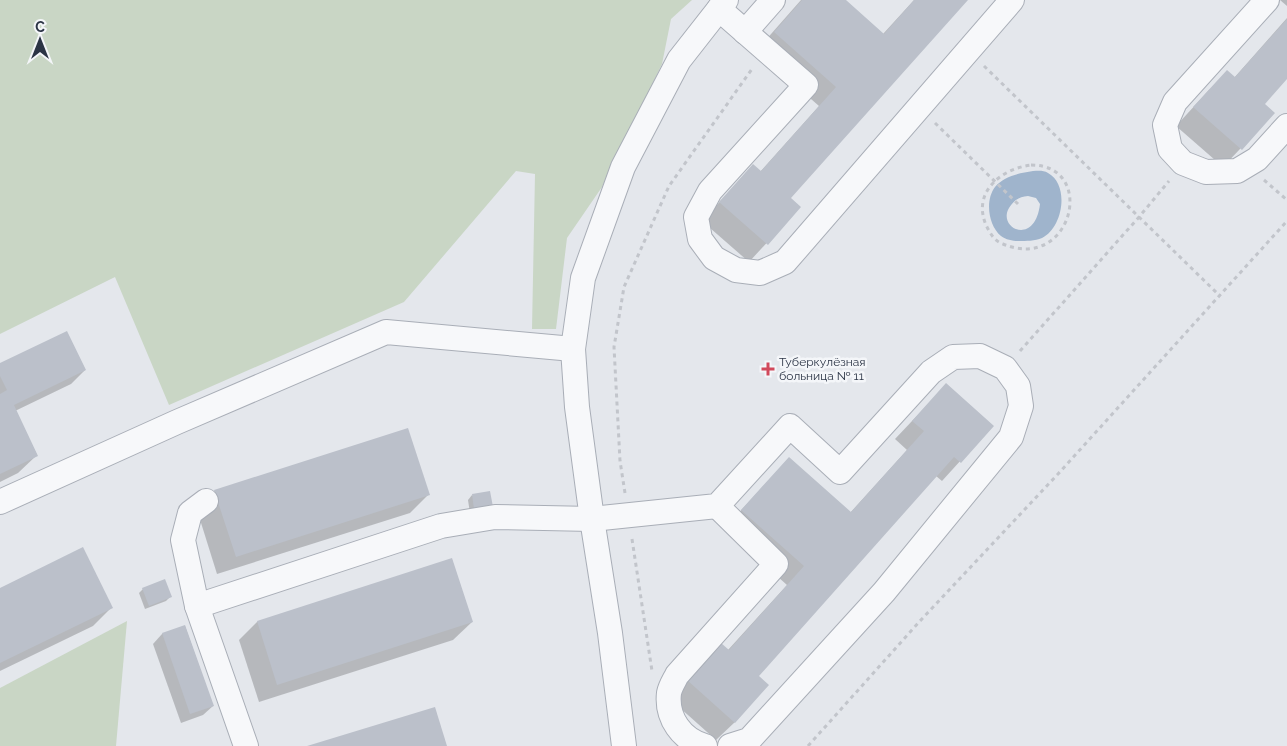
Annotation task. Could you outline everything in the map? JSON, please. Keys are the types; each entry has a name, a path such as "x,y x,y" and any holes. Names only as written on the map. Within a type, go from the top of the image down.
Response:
{"lane":[{"path":"745,32 773,0"},
{"path":"624,746 610,633 577,407 573,349 583,278 623,167 679,60 722,4 745,32 806,85 710,191 696,217 700,239 714,258 736,270 760,273 784,262 1012,0"},
{"path":"1267,0 1175,102 1165,125 1170,149 1183,163 1206,172 1237,171 1257,159 1287,126"},
{"path":"0,502 177,422 386,332 573,349"},
{"path":"197,606 441,526 495,517 592,519 717,506 790,426 840,472 931,372 953,357 980,356 1005,368 1018,386 1021,406 1011,437 884,592 756,733 749,740 730,746"},
{"path":"206,501 190,513 183,540 197,606 246,746"},
{"path":"705,746 695,744 680,731 671,718 669,693 677,675 776,564 717,506"}],"path":[{"path":"652,675 620,461 614,347 624,287 669,186 766,50"},
{"path":"968,51 1220,296"},
{"path":"919,107 1018,204"},
{"path":"1005,368 1139,217 1183,163"},
{"path":"1042,165 1057,172 1067,185 1069,193 1070,201 1064,227 1051,241 1037,248 1020,249 1000,243 993,238 982,211 984,195 995,182 1006,172 1023,166 1042,165"},
{"path":"808,746 1287,221"}],"green space":[{"path":"0,0 692,0 671,19 662,64 602,187 567,238 556,329 532,329 535,174 516,171 404,302 169,405 115,277 0,334"},
{"path":"127,621 116,746 0,746 0,688"}],"water":[{"path":"1044,171 1055,179 1061,196 1059,216 1049,233 1042,238 1014,241 1001,236 993,226 989,212 990,199 995,187 1003,180 1028,172","holes":["1022,197 1036,198 1040,204 1037,217 1031,226 1018,230 1012,227 1008,222 1007,215 1011,205"]}],"building":[{"path":"802,0 846,0 884,34 914,0 968,0 791,198 801,207 768,245 719,202 753,164 761,171 836,87 774,32"},
{"path":"1287,19 1287,79 1265,104 1275,113 1242,150 1193,107 1227,70 1235,77"},
{"path":"67,331 86,370 14,405 38,456 0,474 0,394 7,390 0,376 0,363"},
{"path":"946,383 994,426 961,463 954,457 759,676 769,685 735,723 687,680 721,643 729,650 804,566 741,510 789,457 851,512 924,431 912,421"},
{"path":"408,428 430,495 236,557 214,490"},
{"path":"490,491 493,507 474,509 472,494"},
{"path":"83,547 113,608 0,663 0,588"},
{"path":"452,558 473,622 277,685 257,621"},
{"path":"165,579 172,597 149,606 142,588"},
{"path":"185,625 214,706 190,714 162,633"},
{"path":"435,707 447,746 307,746"}],"place":[{"name":"Туберкулёзная больница № 11","path":"768,369"}]}
